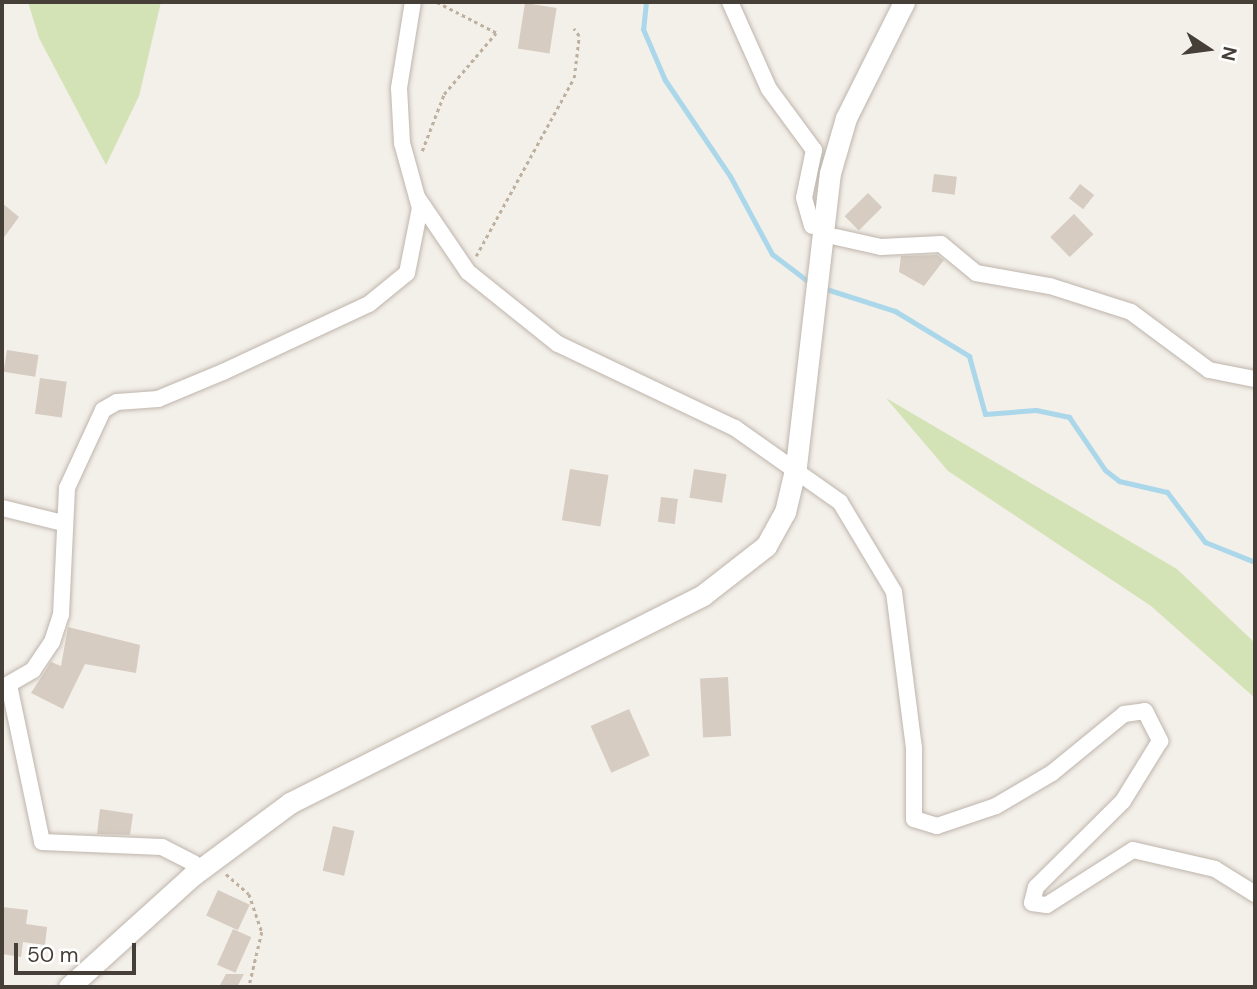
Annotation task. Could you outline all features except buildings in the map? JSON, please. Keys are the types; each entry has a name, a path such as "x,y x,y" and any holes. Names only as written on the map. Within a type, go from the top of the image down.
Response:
{"street":[{"path":"194,863 162,847 42,842 5,687 44,658 58,626 63,523 71,475 103,410 117,402 158,399 391,289 416,251 417,197 398,108 413,2"},
{"path":"730,2 769,89 814,150 804,198 823,231 881,247 942,244 976,273 1050,286 1131,312 1209,370 1255,379"},
{"path":"69,987 193,875 290,803 733,576 772,537 797,461 823,231 846,118 904,2"},
{"path":"417,197 468,272 586,362 685,401 797,461 840,502 894,592 914,748 914,819 937,826 996,806 1052,773 1124,715 1145,711 1160,741 1123,801 1036,887 1032,903 1047,905 1132,850 1215,869 1255,894"},
{"path":"2,508 63,523"}],"path":[{"path":"421,158 440,101 496,33 436,2"},
{"path":"468,272 574,78 579,36 574,29"},
{"path":"194,863 234,877 256,906 262,948 249,987"}],"green space":[{"path":"28,2 161,2 139,96 106,165 39,38"},
{"path":"886,398 1177,569 1255,643 1255,698 1151,606 948,471"}],"waterway":[{"path":"646,2 643,29 665,80 730,176 772,254 810,283"},
{"path":"823,288 895,311 969,356 985,414 1036,410 1069,417 1105,470 1119,481 1167,492 1205,542 1255,562"}]}
